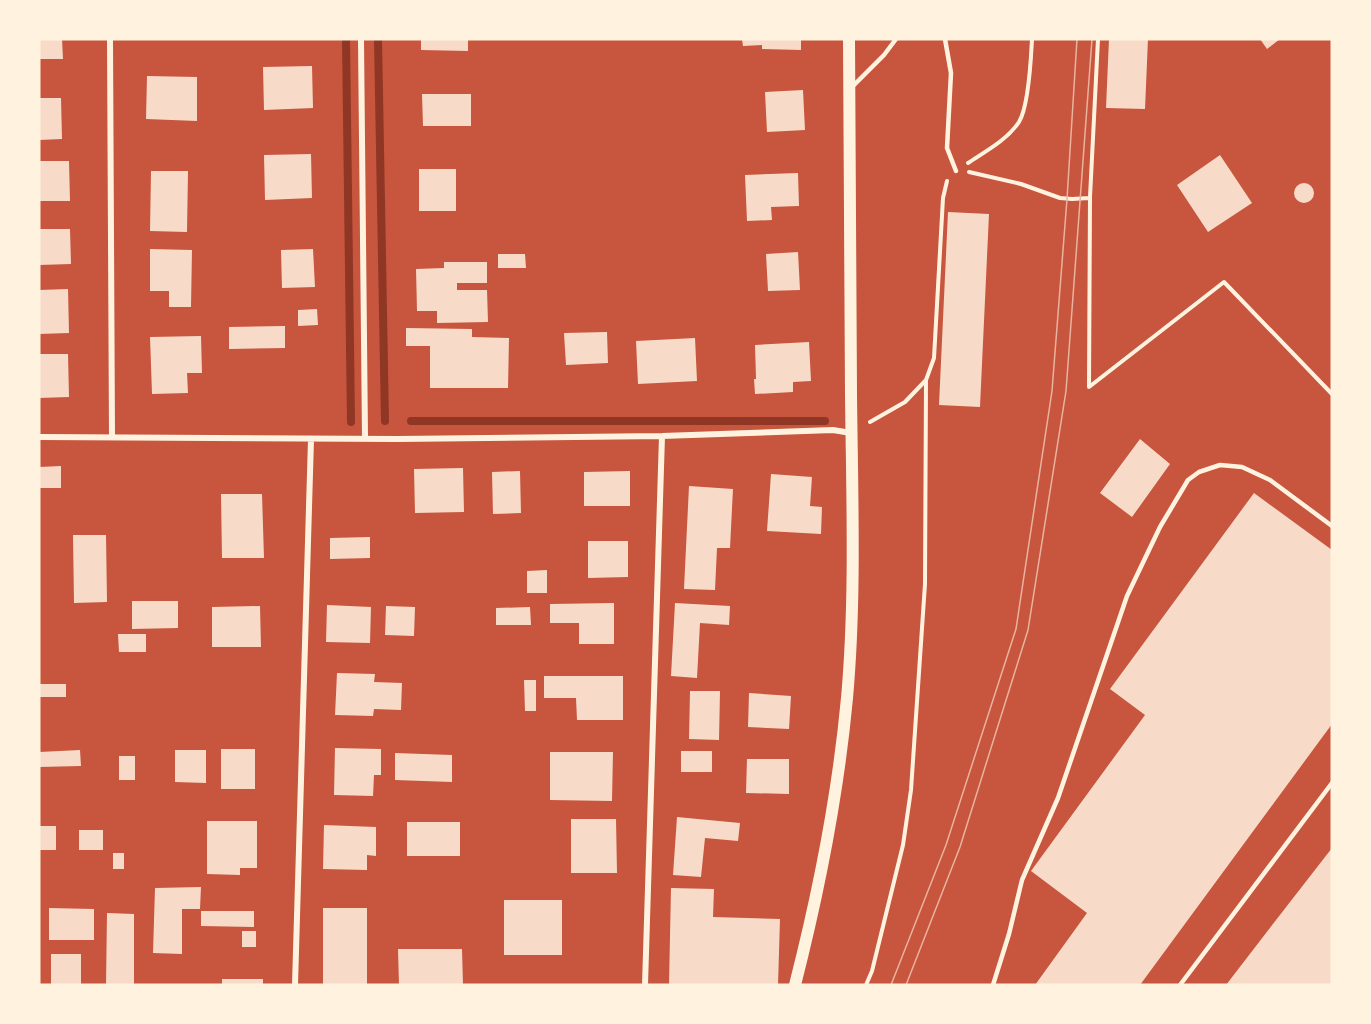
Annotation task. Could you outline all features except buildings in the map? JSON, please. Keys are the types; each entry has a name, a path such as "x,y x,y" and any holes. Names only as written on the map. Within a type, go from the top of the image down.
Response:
{"main road":[{"path":"795,985 815,904 835,794 847,699 854,541 849,39"}],"street":[{"path":"110,39 112,436"},
{"path":"361,39 365,438"},
{"path":"39,437 311,439 662,436 833,430 852,433"},
{"path":"645,985 662,436"},
{"path":"295,985 311,439"}],"lane":[{"path":"849,89 896,39"},
{"path":"945,39 951,73 946,148 956,171"},
{"path":"993,985 1010,934 1022,880 1058,798 1127,596 1160,527 1188,480 1199,472 1220,465 1242,467 1270,480 1332,526"},
{"path":"1180,985 1332,783"}],"path":[{"path":"866,985 872,970 903,845 911,790 925,584 926,380 934,358 943,198 948,178 1005,138 1020,120 1030,74 1032,39"},
{"path":"1098,39 1090,197 1089,387 1224,282 1332,394"},
{"path":"956,171 978,173 1021,184 1060,198 1090,197"},
{"path":"852,433 905,402 926,380"}],"waterway":[{"path":"346,39 351,422"},
{"path":"378,39 385,421"},
{"path":"411,421 825,421"}],"tram line":[{"path":"891,985 946,845 1016,629 1052,391 1077,39"},
{"path":"906,985 960,847 1028,630 1066,391 1092,39"}]}
